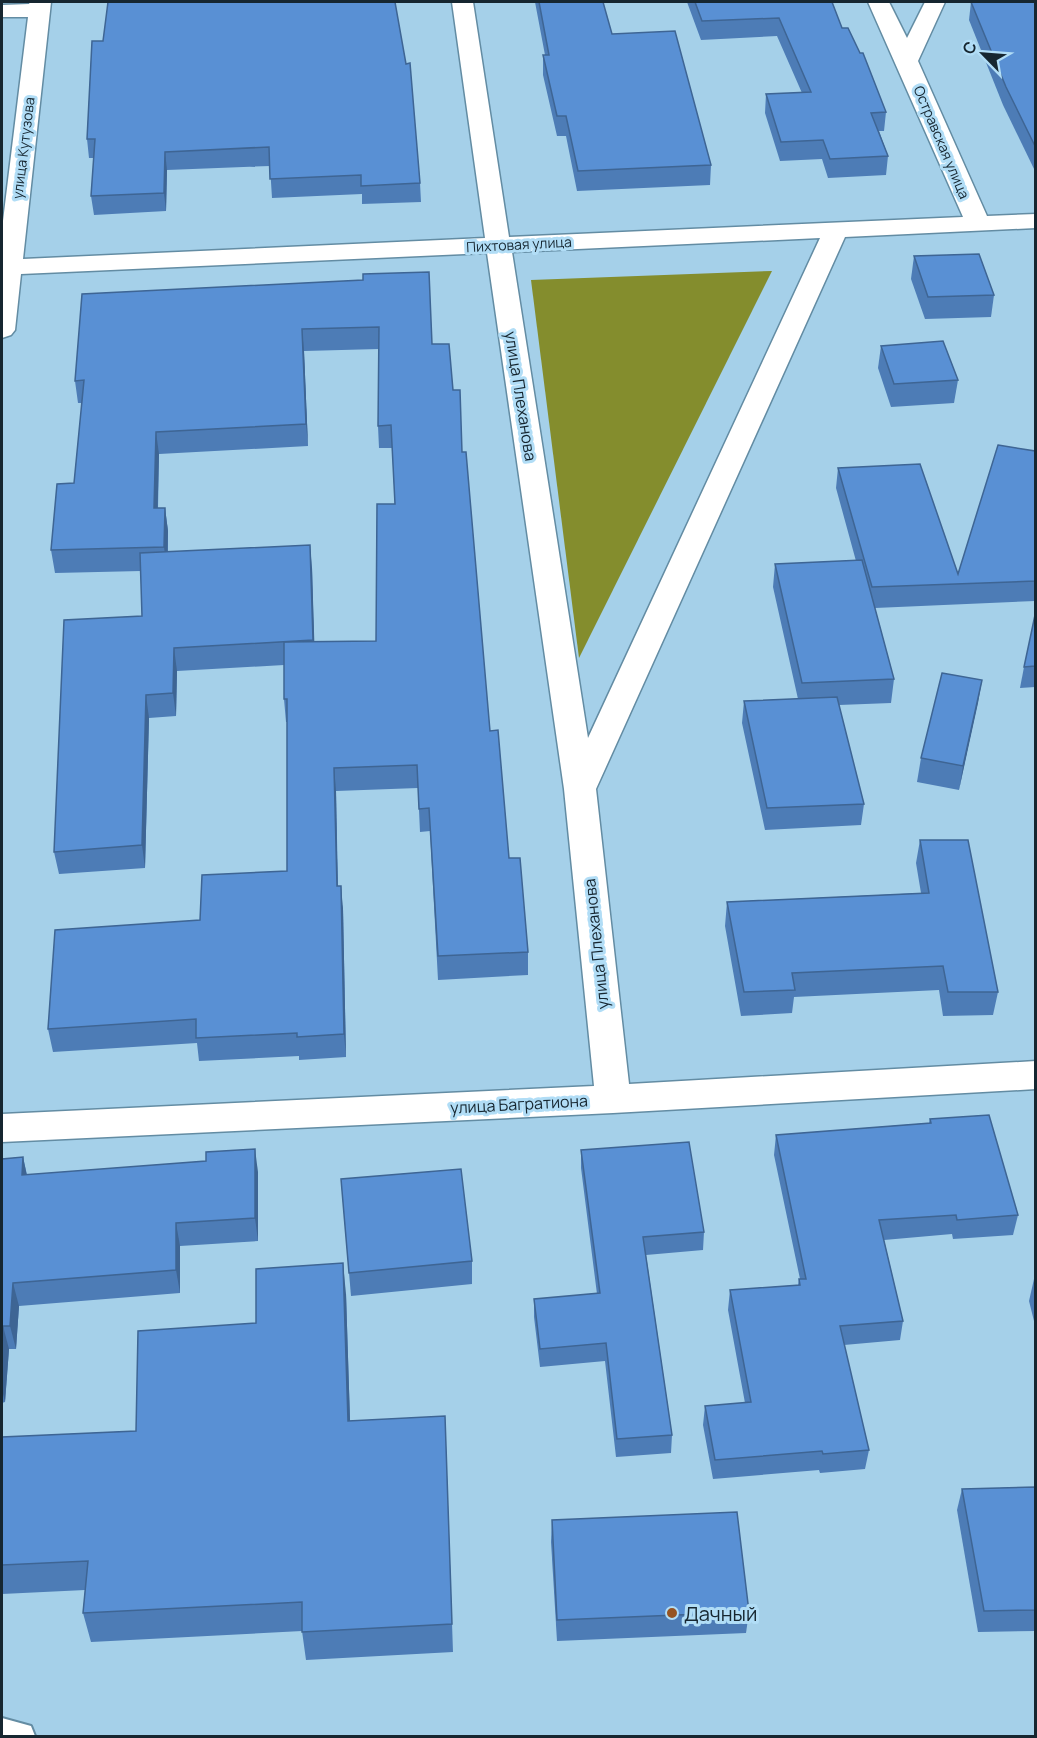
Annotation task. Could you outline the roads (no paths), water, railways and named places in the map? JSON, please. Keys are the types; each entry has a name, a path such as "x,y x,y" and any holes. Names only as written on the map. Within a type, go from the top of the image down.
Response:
{"street":[{"name":"улица Плеханова","path":"462,2 580,789 613,1099"},
{"name":"Остравская улица","path":"879,2 908,61 978,224"},
{"path":"908,61 934,2"},
{"path":"2,11 39,6"},
{"name":"улица Кутузова","path":"2,330 5,267 39,6"},
{"name":"Пихтовая улица","path":"5,267 1035,222"},
{"path":"580,789 836,230"},
{"name":"улица Багратиона","path":"2,1128 1035,1076"}],"lane":[{"path":"2,1733 20,1737"}],"place":[{"name":"Дачный","path":"672,1613"}]}
